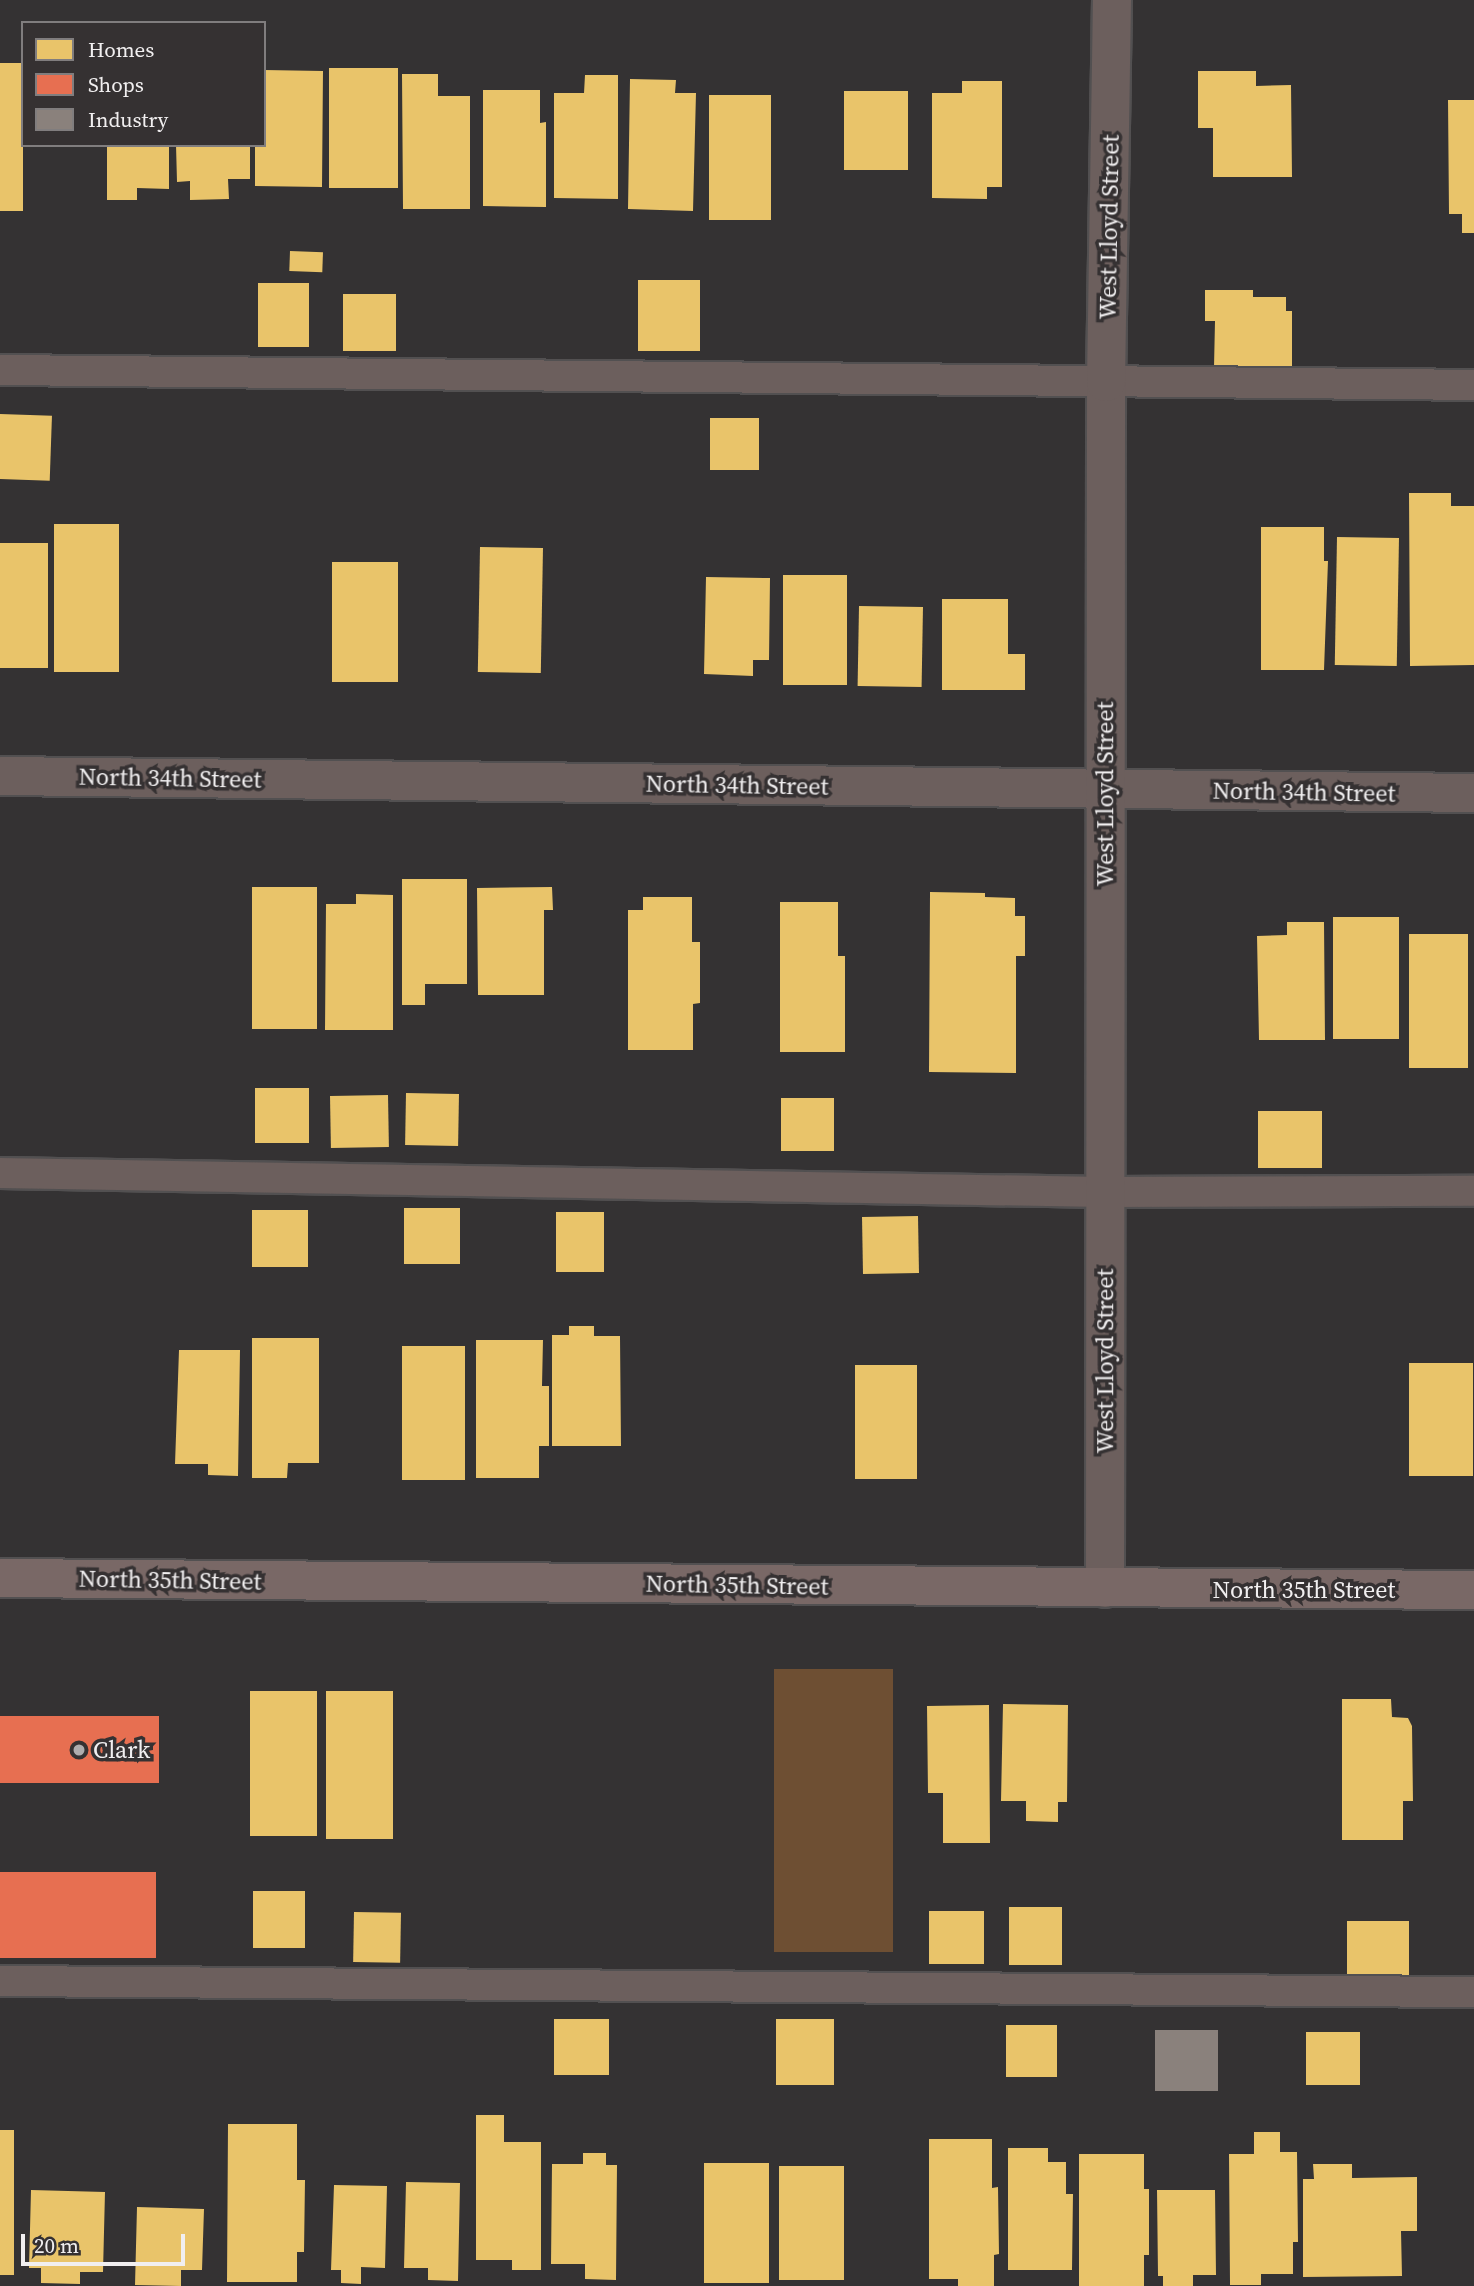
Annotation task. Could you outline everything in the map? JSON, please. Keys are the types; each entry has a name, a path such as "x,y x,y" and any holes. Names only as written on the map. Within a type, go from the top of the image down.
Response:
{"main road":[{"name":"North 35th Street","path":"0,1578 1474,1590"}],"street":[{"name":"West Lloyd Street","path":"1105,1588 1106,382 1112,0"},
{"name":"North 34th Street","path":"0,776 1474,793"}],"lane":[{"path":"0,370 1474,385"},
{"path":"0,1173 1105,1192 1474,1191"},
{"path":"0,1981 1474,1992"}],"shaded area":[{"path":"774,1669 893,1669 893,1952 774,1952"}],"building: Homes":[{"path":"0,63 21,63 23,211 0,211"},
{"path":"329,68 398,68 398,188 329,188"},
{"path":"266,70 323,71 322,187 255,186 255,147 266,147"},
{"path":"1198,71 1256,71 1256,86 1291,85 1292,177 1213,177 1213,128 1198,128"},
{"path":"402,74 438,74 438,96 470,96 470,209 403,209"},
{"path":"585,75 618,75 618,199 554,198 554,93 584,93"},
{"path":"630,79 676,80 675,93 696,93 693,211 628,209"},
{"path":"962,81 1002,81 1002,187 987,187 987,199 932,198 932,93 962,93"},
{"path":"483,90 540,90 540,123 546,122 546,207 483,206"},
{"path":"844,91 908,91 908,170 844,170"},
{"path":"709,95 771,95 771,220 709,220"},
{"path":"1448,100 1474,100 1474,233 1462,233 1462,214 1449,214"},
{"path":"107,147 169,147 169,189 137,188 137,200 107,200"},
{"path":"176,147 250,147 250,179 228,179 229,199 190,200 190,181 177,182"},
{"path":"290,251 323,252 322,272 289,271"},
{"path":"638,280 700,280 700,351 638,351"},
{"path":"258,283 309,283 309,347 258,347"},
{"path":"1205,290 1253,290 1253,297 1286,297 1286,311 1292,311 1292,367 1214,367 1215,321 1205,321"},
{"path":"343,294 396,294 396,351 343,351"},
{"path":"0,414 52,416 50,481 0,479"},
{"path":"710,418 759,418 759,470 710,470"},
{"path":"1409,493 1451,493 1451,506 1474,506 1474,665 1410,666"},
{"path":"54,524 119,524 119,672 54,672"},
{"path":"1261,527 1324,527 1324,561 1328,561 1324,670 1261,670"},
{"path":"1337,537 1399,538 1397,666 1335,665"},
{"path":"0,543 48,543 48,668 0,668"},
{"path":"480,547 543,548 541,673 478,672"},
{"path":"332,562 398,562 398,682 332,682"},
{"path":"783,575 847,575 847,685 783,685"},
{"path":"706,577 770,578 769,660 753,660 753,676 704,674"},
{"path":"942,599 1008,599 1008,654 1025,654 1025,690 942,690"},
{"path":"859,606 923,607 922,687 858,686"},
{"path":"402,879 467,879 467,984 425,984 425,1005 402,1005"},
{"path":"252,887 317,887 317,1029 252,1029"},
{"path":"552,887 553,910 544,910 544,995 478,995 477,888"},
{"path":"930,892 985,893 985,897 1015,898 1015,916 1025,916 1025,956 1016,956 1016,1073 929,1072"},
{"path":"356,894 393,895 393,1030 325,1030 326,904 356,904"},
{"path":"643,897 692,897 692,942 700,942 700,1003 693,1004 693,1050 628,1050 628,910 643,910"},
{"path":"780,902 838,902 838,956 845,956 845,1052 780,1052"},
{"path":"1333,917 1399,917 1399,1039 1333,1039"},
{"path":"1287,922 1324,922 1325,1040 1259,1040 1257,936 1287,935"},
{"path":"1409,934 1468,934 1468,1068 1409,1068"},
{"path":"255,1088 309,1088 309,1143 255,1143"},
{"path":"406,1093 459,1094 458,1146 405,1145"},
{"path":"388,1095 389,1147 331,1148 330,1096"},
{"path":"781,1098 834,1098 834,1151 781,1151"},
{"path":"1258,1111 1322,1111 1322,1168 1258,1168"},
{"path":"404,1208 460,1208 460,1264 404,1264"},
{"path":"252,1210 308,1210 308,1267 252,1267"},
{"path":"556,1212 604,1212 604,1272 556,1272"},
{"path":"918,1216 919,1273 863,1274 862,1217"},
{"path":"569,1326 594,1326 594,1336 620,1336 621,1446 552,1446 552,1335 569,1335"},
{"path":"252,1338 319,1338 319,1463 288,1463 287,1478 252,1478"},
{"path":"476,1340 543,1340 542,1386 549,1386 549,1446 539,1446 539,1478 476,1478"},
{"path":"402,1346 465,1346 465,1480 402,1480"},
{"path":"179,1350 240,1350 238,1476 208,1475 208,1464 175,1464"},
{"path":"1409,1363 1473,1363 1473,1476 1409,1476"},
{"path":"855,1365 917,1365 917,1479 855,1479"},
{"path":"250,1691 317,1691 317,1836 250,1836"},
{"path":"326,1691 393,1691 393,1839 326,1839"},
{"path":"1342,1699 1391,1699 1392,1717 1408,1718 1412,1726 1413,1801 1403,1801 1403,1840 1342,1840"},
{"path":"1003,1704 1068,1705 1067,1802 1058,1802 1058,1822 1026,1821 1026,1801 1001,1801"},
{"path":"989,1705 990,1843 943,1843 943,1793 928,1793 927,1706"},
{"path":"253,1891 305,1891 305,1948 253,1948"},
{"path":"1009,1907 1062,1907 1062,1965 1009,1965"},
{"path":"929,1911 984,1911 984,1964 929,1964"},
{"path":"354,1912 401,1913 400,1963 353,1962"},
{"path":"1347,1921 1409,1921 1409,1976 1347,1976"},
{"path":"554,2019 609,2019 609,2075 554,2075"},
{"path":"776,2019 834,2019 834,2085 776,2085"},
{"path":"1006,2025 1057,2025 1057,2077 1006,2077"},
{"path":"1306,2032 1360,2032 1360,2085 1306,2085"},
{"path":"476,2115 504,2115 504,2142 541,2142 541,2270 512,2270 512,2260 476,2260"},
{"path":"228,2124 297,2124 297,2180 305,2180 304,2252 297,2252 297,2282 227,2282"},
{"path":"0,2130 14,2130 14,2275 0,2275"},
{"path":"1254,2132 1280,2132 1280,2152 1297,2152 1298,2242 1293,2242 1293,2274 1261,2274 1261,2285 1230,2285 1229,2154 1254,2154"},
{"path":"929,2139 992,2139 992,2188 998,2187 999,2254 994,2255 994,2286 958,2286 958,2279 929,2279"},
{"path":"1008,2148 1048,2148 1048,2162 1066,2162 1066,2194 1073,2194 1072,2270 1008,2270"},
{"path":"583,2153 606,2153 606,2165 617,2165 616,2280 585,2279 585,2264 551,2264 552,2164 583,2164"},
{"path":"1079,2154 1144,2154 1144,2189 1149,2189 1149,2255 1144,2255 1144,2286 1079,2286"},
{"path":"704,2163 769,2163 769,2283 704,2283"},
{"path":"1313,2164 1352,2164 1352,2178 1417,2177 1417,2231 1401,2231 1402,2276 1303,2277 1303,2179 1314,2179"},
{"path":"779,2166 844,2166 844,2280 779,2280"},
{"path":"406,2182 460,2183 458,2281 428,2280 428,2268 404,2268"},
{"path":"334,2185 387,2186 385,2268 361,2267 361,2284 341,2283 341,2270 331,2270"},
{"path":"31,2190 105,2192 103,2272 80,2272 80,2284 41,2283 41,2268 29,2268"},
{"path":"1157,2190 1215,2190 1216,2275 1193,2275 1193,2286 1163,2286 1163,2276 1158,2276"},
{"path":"137,2207 204,2209 202,2270 181,2270 181,2286 135,2285"}],"building: Shops":[{"name":"Clark","path":"0,1716 159,1716 159,1783 0,1783"},
{"path":"0,1872 156,1872 156,1958 0,1958"}],"building: Industry":[{"path":"1155,2030 1218,2030 1218,2091 1155,2091"}],"place":[{"name":"Clark","path":"79,1750"}]}
